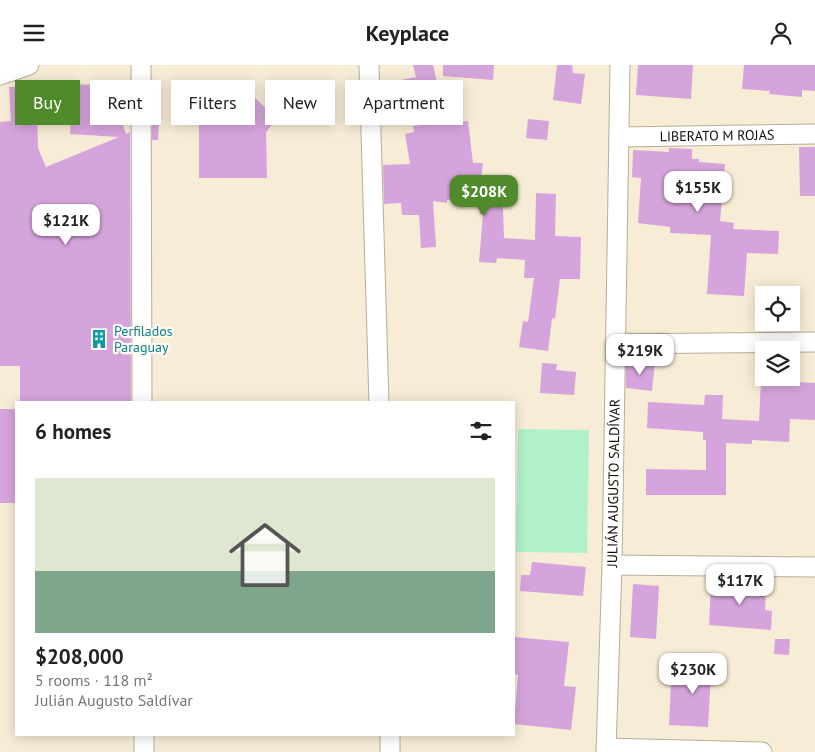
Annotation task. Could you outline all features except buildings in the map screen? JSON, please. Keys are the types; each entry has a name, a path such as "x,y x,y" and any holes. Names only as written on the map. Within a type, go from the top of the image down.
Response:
{"street":[{"path":"0,75 29,65"},
{"path":"141,65 142,401"},
{"path":"369,65 379,401"},
{"name":"JULIÁN AUGUSTO SALDÍVAR","path":"606,750 612,565 620,65"},
{"name":"LIBERATO M ROJAS","path":"619,137 815,134"},
{"path":"616,344 815,342"},
{"path":"612,565 815,567"},
{"path":"144,736 144,752"},
{"path":"390,736 390,752"},
{"path":"606,750 762,752"}],"green space":[{"path":"518,429 589,430 587,553 516,552"}],"place":[{"name":"Perfilados Paraguay","path":"99,339"}]}
